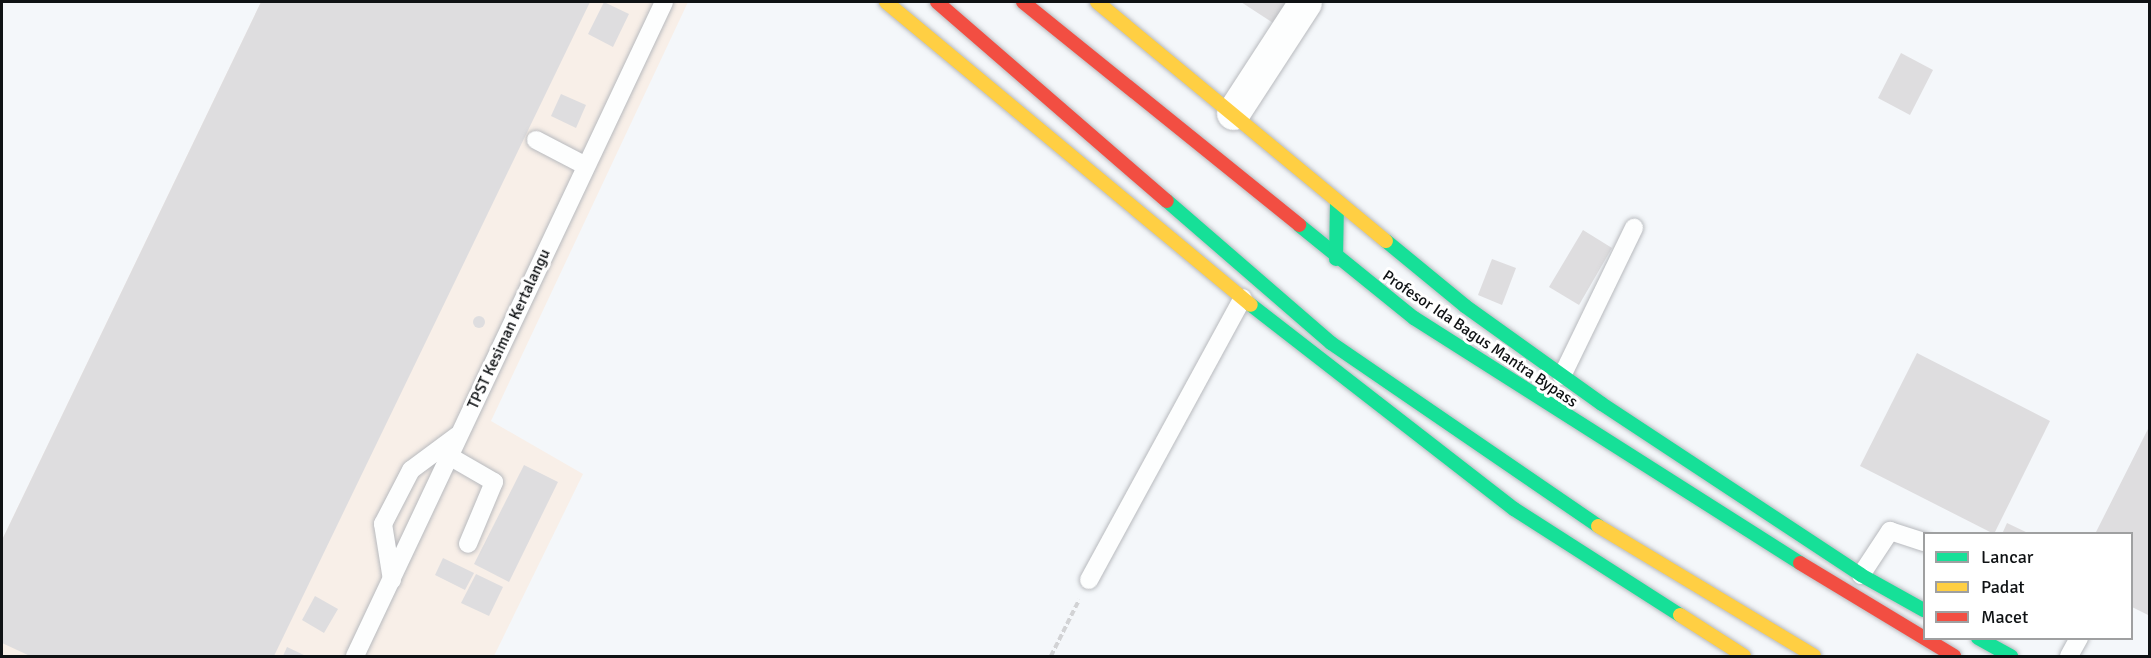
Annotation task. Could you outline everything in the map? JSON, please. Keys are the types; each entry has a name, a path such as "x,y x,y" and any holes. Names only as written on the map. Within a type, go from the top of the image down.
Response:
{"main road":[{"path":"886,2 1243,298 1514,509 1744,657"},
{"path":"937,2 1331,343 1598,526 1814,657"},
{"name":"Profesor Ida Bagus Mantra Bypass","path":"1023,2 1336,259 1414,318 1646,470 1923,638"},
{"path":"1097,2 1337,201 1562,376 1861,575 1923,609"},
{"path":"1336,259 1337,201"},
{"name":"Profesor Ida Bagus Mantra Bypass","path":"1926,640 1954,657"},
{"path":"1980,640 2011,657"}],"street":[{"path":"1233,113 1305,2"}],"lane":[{"name":"TPST Kesiman Kertalangu","path":"355,657 664,2"},
{"path":"536,141 586,166"},
{"path":"1562,376 1634,228"},
{"path":"1089,580 1243,298"},
{"path":"392,580 381,532 387,515 411,470 459,435"},
{"path":"449,456 495,487 468,544"},
{"path":"1861,575 1890,531 1923,542"},
{"path":"2070,657 2078,640"}],"path":[{"path":"1051,657 1089,580"}],"shaded area":[{"path":"261,2 688,2 491,421 583,474 494,656 2,656 2,540"}],"building":[{"path":"261,2 590,2 274,656 30,656 2,643 2,540"},
{"path":"604,2 629,14 613,47 588,34"},
{"path":"1241,2 1287,2 1273,23"},
{"path":"1901,53 1933,70 1910,115 1878,98"},
{"path":"561,94 586,105 576,128 551,116"},
{"path":"1583,230 1612,248 1579,305 1549,287"},
{"path":"1492,259 1516,268 1502,305 1478,295"},
{"path":"479,316 485,322 479,328 473,322"},
{"path":"1917,353 2050,421 1995,532 1990,532 1860,466"},
{"path":"2150,425 2150,616 2133,608 2133,532 2096,532"},
{"path":"524,465 558,482 509,582 474,564"},
{"path":"2007,523 2026,532 2003,532"},
{"path":"443,558 474,573 465,590 435,575"},
{"path":"476,574 503,587 489,616 461,603"},
{"path":"315,596 338,609 324,633 302,620"},
{"path":"287,647 306,656 283,656"}],"traffic: fast":[{"path":"1167,201 1331,343 1598,526"},
{"path":"1336,259 1337,201"},
{"path":"1299,225 1414,318 1800,563"},
{"path":"1386,241 1465,306 1602,404 1861,575 1923,609"},
{"path":"1251,305 1514,509 1680,615"},
{"path":"1982,640 2011,656"}],"traffic: slow":[{"path":"886,2 1251,305"},
{"path":"1097,2 1386,241"},
{"path":"1598,526 1814,656"},
{"path":"1680,615 1744,656"}],"traffic: jam":[{"path":"937,2 1167,201"},
{"path":"1023,2 1299,225"},
{"path":"1800,563 1923,637"},
{"path":"1928,640 1954,656"}]}
